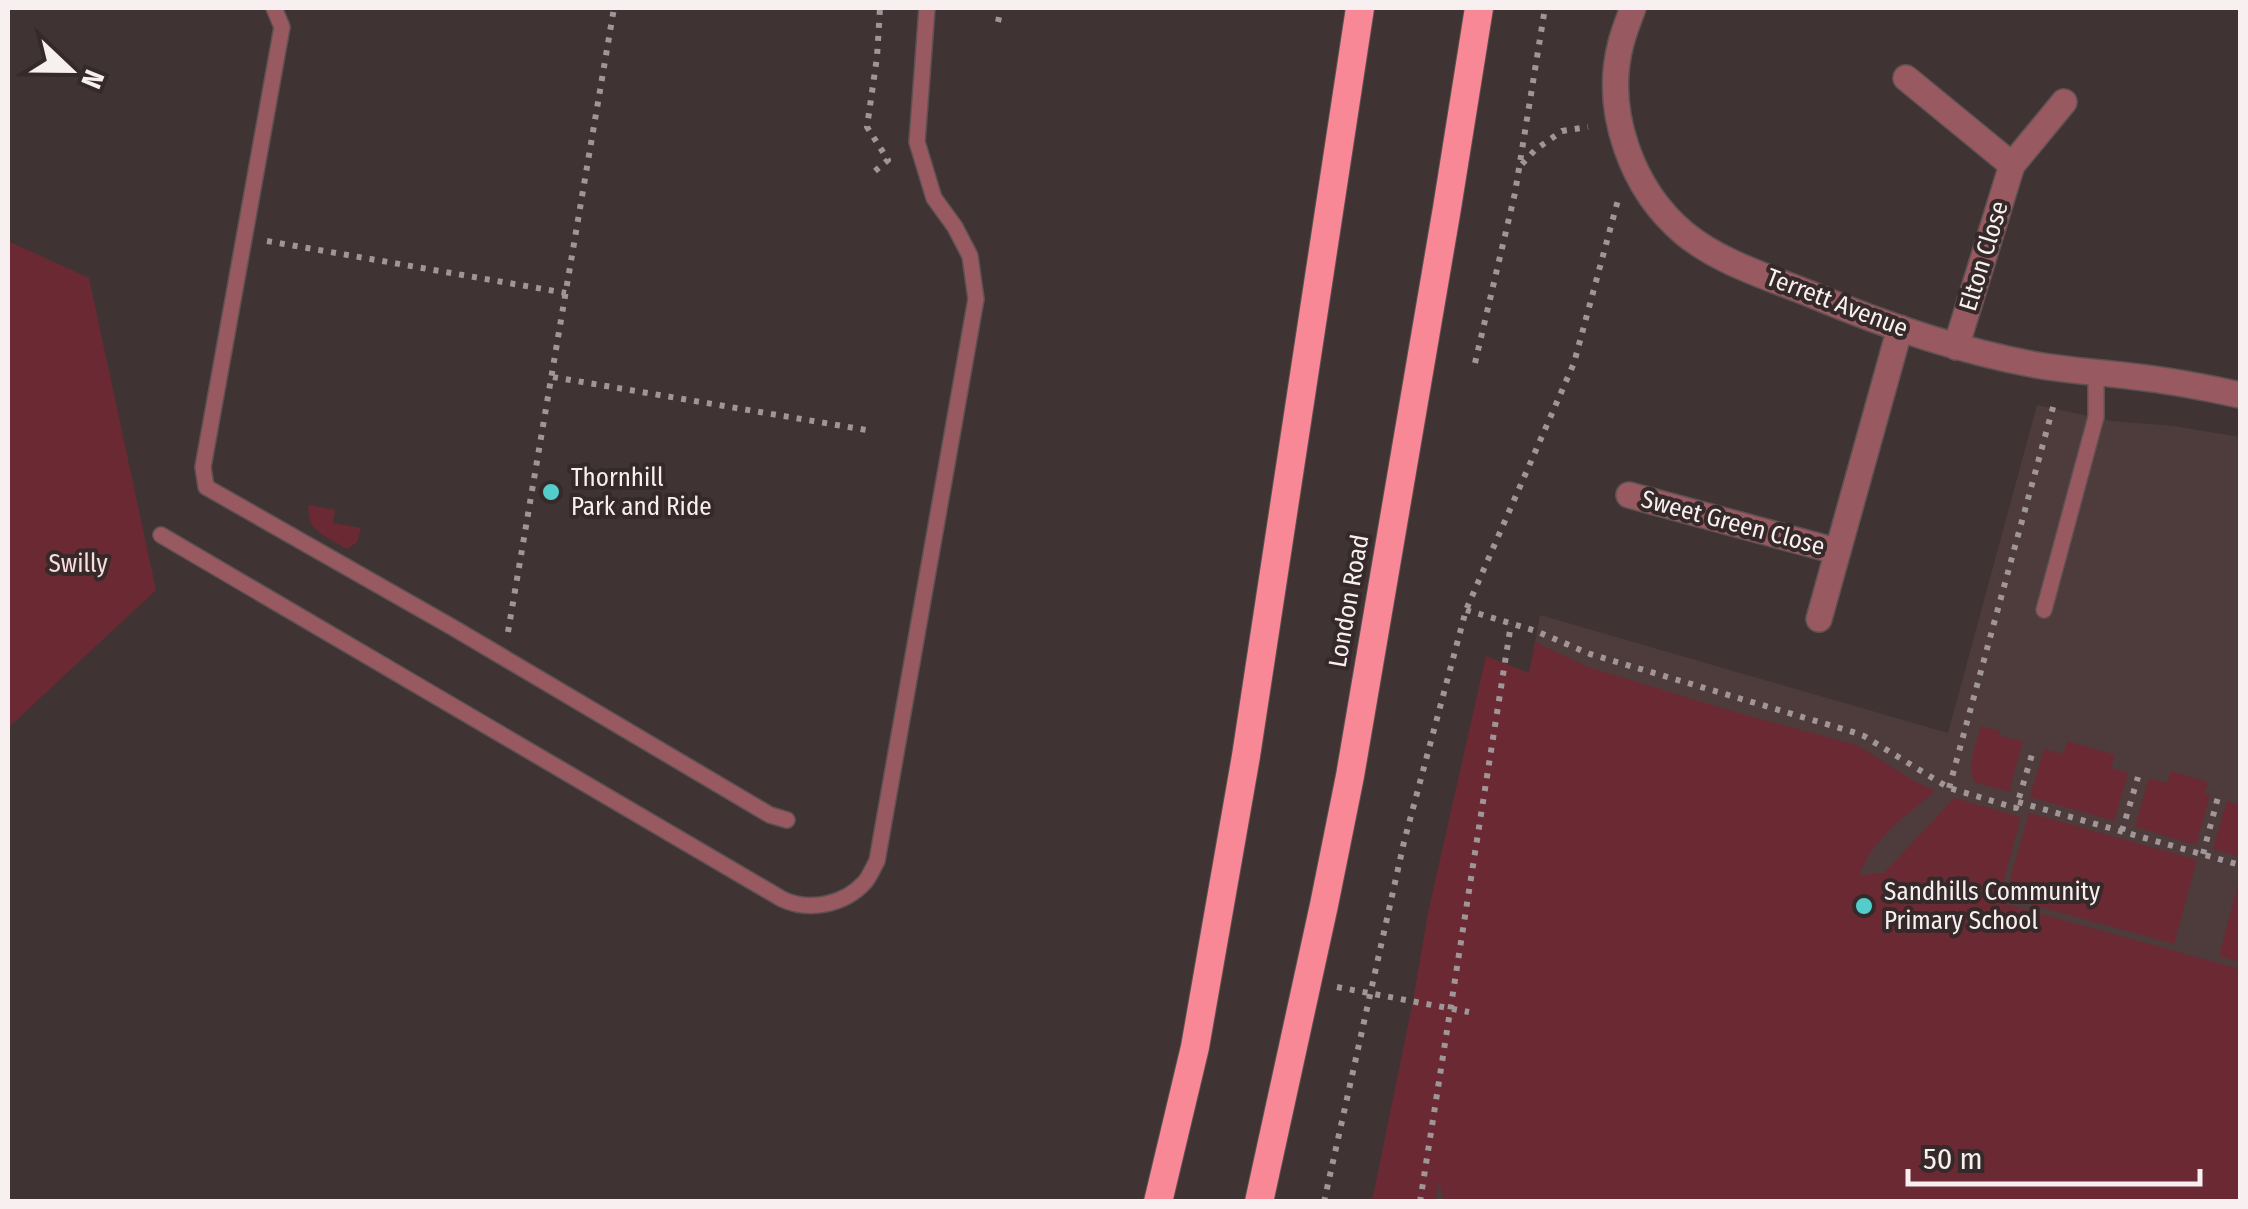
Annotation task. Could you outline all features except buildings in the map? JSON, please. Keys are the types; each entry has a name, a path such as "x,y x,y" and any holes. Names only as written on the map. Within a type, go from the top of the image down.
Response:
{"highway":[{"path":"1158,1202 1195,1046 1242,776 1360,8"},
{"name":"London Road","path":"1258,1202 1350,776 1478,8"}],"street":[{"name":"Terrett Avenue","path":"1633,8 1620,44 1616,71 1618,105 1632,166 1664,214 1687,235 1739,265 1956,347 2063,370 2132,376 2240,396"},
{"path":"1906,78 2012,165"},
{"name":"Elton Close","path":"1956,347 2012,165 2064,102"},
{"name":"Sweet Green Close","path":"1818,619 1900,328"},
{"name":"Sweet Green Close","path":"1629,495 1836,551"}],"lane":[{"path":"274,8 282,27 203,467 206,487 770,815 787,820"},
{"path":"160,535 794,905 809,907 852,894 877,861 976,299 970,256 934,198 916,142 927,8"},
{"path":"2044,610 2096,417 2096,373"}],"path":[{"path":"504,657 614,8"},
{"path":"875,171 888,160 867,127 880,8"},
{"path":"998,22 1001,8"},
{"path":"1475,363 1520,167 1544,8"},
{"path":"1520,167 1535,150 1562,131 1588,128"},
{"path":"1324,1202 1404,842 1466,610 1574,363 1616,206 1632,166"},
{"path":"246,237 566,293"},
{"path":"1949,788 2063,370"},
{"path":"553,377 872,431"},
{"path":"1466,610 1536,631 1590,654 1864,736 1949,788 2016,808 2033,751"},
{"path":"1420,1202 1511,624"},
{"path":"2122,832 2138,776"},
{"path":"2203,854 2218,797"},
{"path":"2018,802 2240,865"},
{"path":"1306,981 1469,1012"}],"shaded area":[{"name":"Sandhills Community Primary School","path":"2037,405 2112,421 2240,437 2240,1201 1435,1202 1540,615 1948,733"}],"green space":[{"name":"Swilly","path":"8,241 89,278 156,590 8,728"},
{"path":"309,505 335,510 333,523 361,528 357,542 347,549 319,532 310,521"},
{"name":"Sandhills Community Primary School","path":"1535,642 1588,667 1857,745 1935,791 1881,838 1860,875 1884,873 1954,798 2021,817 1998,902 2240,969 2240,1201 1444,1202 1439,1181 1435,1201 1372,1201 1428,913 1486,656 1529,673"},
{"path":"1981,726 2000,731 2000,736 2023,741 2009,792 1974,782 1972,761"},
{"path":"2067,741 2115,755 2111,768 2128,773 2114,821 2030,797 2044,749 2063,754"},
{"path":"2171,771 2208,782 2204,793 2210,795 2196,845 2135,827 2149,778 2167,783"},
{"path":"2227,801 2240,805 2240,857 2213,849"},
{"path":"2029,813 2197,860 2174,944 2005,897"},
{"path":"2240,877 2240,962 2219,956"}],"place":[{"name":"Thornhill Park and Ride","path":"551,492"},
{"name":"Sandhills Community Primary School","path":"1864,906"}]}
